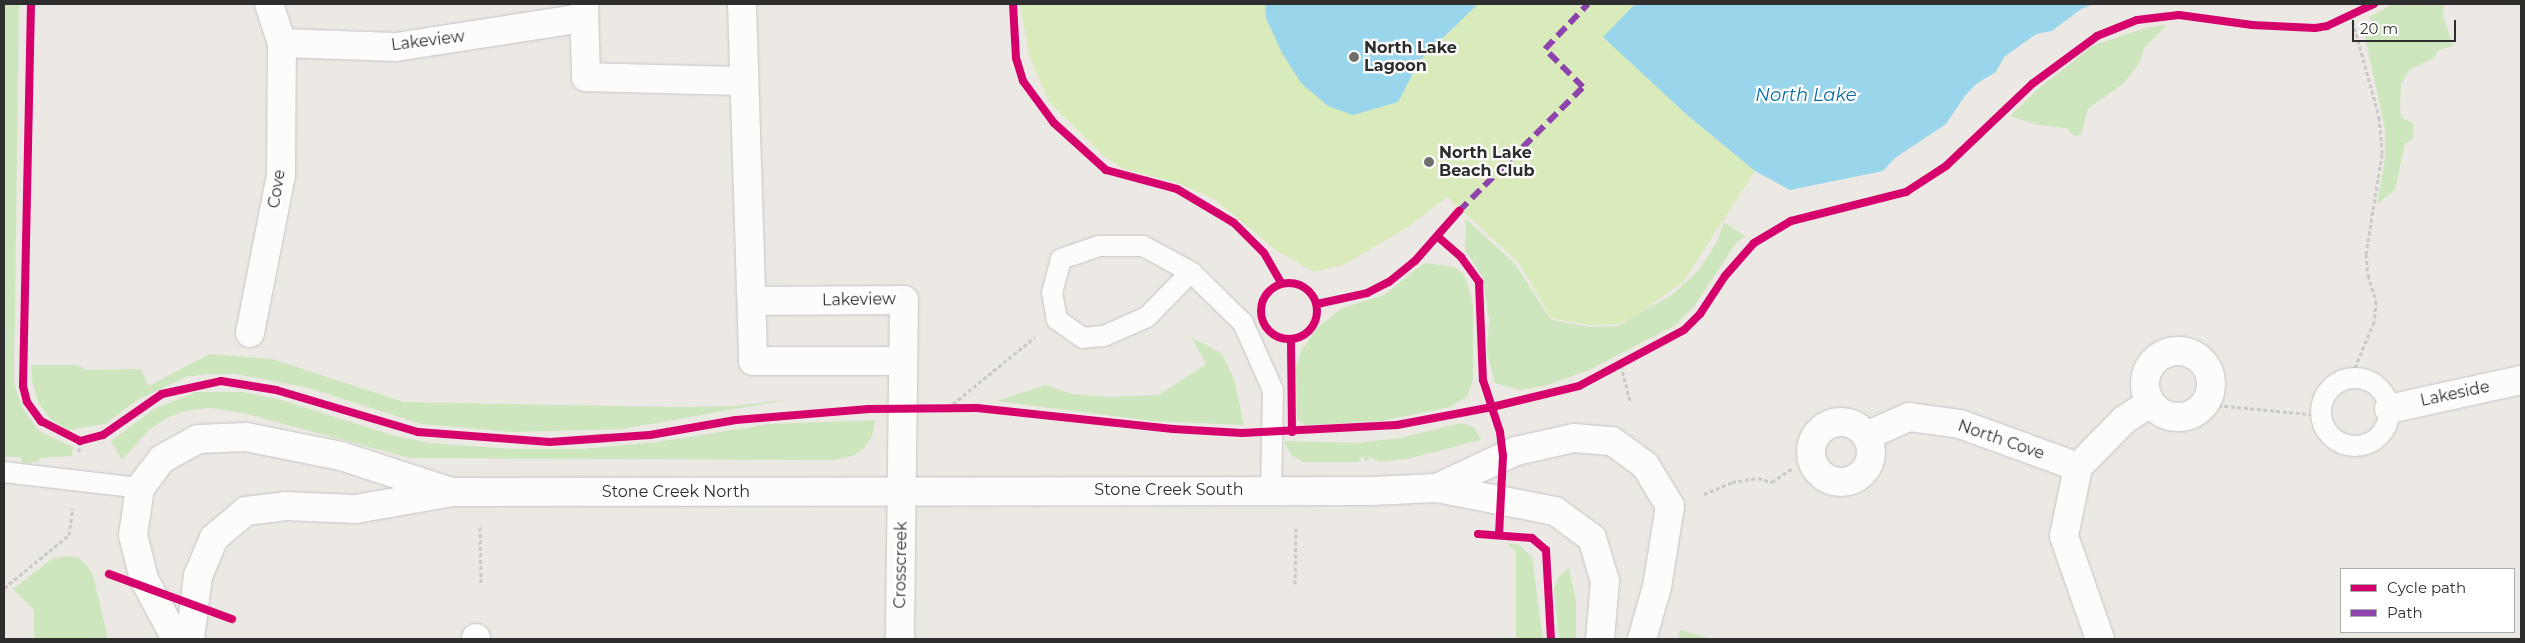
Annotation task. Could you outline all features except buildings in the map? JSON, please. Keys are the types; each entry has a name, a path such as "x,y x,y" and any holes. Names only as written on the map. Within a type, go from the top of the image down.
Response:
{"street":[{"path":"269,4 282,43"},
{"path":"742,4 753,361 902,361"},
{"name":"Lakeview","path":"282,43 396,47 584,11 586,77 743,81"},
{"name":"Cove","path":"250,333 281,175 282,43"},
{"name":"Lakeview","path":"752,301 904,300 901,491"},
{"path":"2172,352 2185,352 2206,366 2211,378 2210,392 2205,404 2184,417 2171,417 2150,403 2145,377 2160,356 2172,352"},
{"name":"Lakeside","path":"2389,409 2521,380"},
{"path":"2100,639 2064,536 2078,466 2124,420 2150,403"},
{"name":"North Cove","path":"1866,436 1909,417 1960,424 2078,466"},
{"name":"Stone Creek North","path":"176,639 144,579 133,535 140,488 162,459 198,439 246,438 342,456 452,492"},
{"name":"Stone Creek South","path":"1437,488 1516,451 1574,438 1612,441 1645,465 1670,506 1657,587 1642,639"},
{"name":"Stone Creek South","path":"901,491 1371,491 1437,488 1555,511 1592,538 1605,581 1600,639"},
{"name":"Stone Creek North","path":"190,639 198,576 214,538 246,511 284,506 356,509 452,492 901,491"},
{"name":"Crosscreek","path":"900,639 901,491"}],"lane":[{"path":"1191,272 1147,316 1104,336 1083,338 1057,320 1052,293 1061,259 1099,246 1143,246 1191,272 1243,323 1273,390 1271,490"},
{"path":"2351,377 2376,386 2389,409 2388,422 2381,434 2371,443 2358,446 2344,445 2332,439 2324,428 2320,415 2328,390 2351,377"},
{"path":"4,472 77,479 140,488"}],"path":[{"path":"2343,19 2355,13 2378,117 2382,154 2366,254 2368,275 2376,301 2374,322 2351,377"},
{"path":"948,408 1057,320"},
{"path":"1613,369 1624,363 1630,400"},
{"path":"2205,404 2320,415"},
{"path":"901,408 967,408"},
{"path":"72,438 80,441 91,438"},
{"path":"4,588 69,535 80,441"},
{"path":"1704,494 1732,482 1758,478 1772,482 1793,468"},
{"path":"480,527 481,583"},
{"path":"1295,584 1296,528"}],"green space":[{"path":"4,4 19,4 14,383 22,407 39,431 73,447 72,456 40,458 38,462 22,463 21,457 4,457"},
{"name":"North Lake Beach Club","path":"1020,4 1635,4 1604,37 1686,114 1755,171 1683,282 1637,315 1618,324 1589,325 1551,318 1519,263 1447,197 1408,227 1345,264 1314,272 1277,251 1214,199 1175,182 1124,169 1104,156 1049,102 1029,55"},
{"path":"2393,4 2444,4 2443,16 2453,46 2438,50 2434,58 2409,70 2401,84 2400,110 2402,118 2413,123 2413,138 2405,144 2395,190 2377,204 2385,159 2385,129 2365,37 2373,27 2369,17"},
{"path":"2167,25 2144,48 2140,62 2125,82 2088,109 2081,135 2074,136 2066,128 2037,125 2010,116 2040,87 2094,45 2149,27"},
{"path":"1466,219 1515,264 1551,320 1590,327 1617,326 1672,295 1699,270 1717,242 1724,222 1745,236 1736,243 1693,308 1674,326 1587,371 1544,386 1521,390 1495,383 1487,353 1489,320 1483,278 1465,250"},
{"path":"1424,263 1455,267 1464,275 1469,289 1473,305 1473,379 1467,397 1450,407 1381,421 1305,425 1297,419 1296,366 1301,351 1318,327 1342,308 1384,295"},
{"path":"1191,337 1222,354 1234,379 1244,425 1153,421 996,401 1046,385 1072,394 1108,397 1159,395 1206,364"},
{"path":"210,354 272,359 404,402 681,407 733,406 792,399 622,429 514,432 421,424 309,388 236,374 207,374 186,377 139,399 105,424 68,430 50,419 38,402 32,381 31,365 77,365 86,370 141,369 148,386"},
{"path":"196,392 242,392 278,399 392,435 430,443 515,449 583,449 657,442 770,424 875,420 872,437 864,448 853,456 835,460 410,458 243,413 211,408 184,411 167,418 150,429 122,460 111,441 154,409"},
{"path":"1462,423 1475,428 1481,440 1407,459 1379,462 1371,457 1365,462 1364,457 1361,457 1359,462 1303,462 1292,456 1285,445 1285,441 1358,443 1399,438"},
{"path":"1506,543 1519,545 1532,557 1543,639 1516,639 1516,552"},
{"path":"66,556 77,557 85,563 93,575 108,639 34,639 34,610 13,589 52,559"},
{"path":"1569,568 1576,602 1576,639 1559,639 1554,590 1558,578"},
{"path":"1680,630 1713,639 1678,639"}],"water":[{"name":"North Lake Lagoon","path":"1265,4 1478,4 1420,60 1398,102 1353,115 1328,106 1301,83 1282,53 1266,18"},
{"name":"North Lake","path":"1635,4 2094,4 2081,9 2052,31 2036,34 2004,57 1996,72 1976,84 1964,97 1946,124 1895,158 1883,171 1790,190 1755,171 1686,114 1603,37"}],"marked path":[{"path":"1459,211 1583,87 1545,49 1588,4"}],"cycle path":[{"path":"31,4 23,386 27,402 41,421 80,441 103,435 162,394 221,381 276,390 418,432 550,442 650,435 736,420 869,409 977,408 1173,429 1242,433 1397,425 1492,407 1579,386 1684,330 1700,314 1725,276 1754,243 1791,221 1906,192 1946,166 2032,84 2097,36 2137,20 2179,15 2252,25 2315,28 2327,26 2374,4"},
{"path":"1013,4 1016,58 1023,81 1054,123 1106,170 1177,189 1234,223 1264,253 1281,283"},
{"path":"1317,304 1367,293 1389,282 1415,261 1459,211"},
{"path":"1437,236 1461,257 1479,282 1483,380 1500,432 1503,456 1499,534"},
{"path":"1283,283 1295,283 1309,291 1317,305 1317,311 1315,322 1309,331 1295,339 1283,339 1273,334 1266,327 1261,317 1261,305 1266,295 1273,288 1283,283"},
{"path":"1291,340 1292,432"},
{"path":"1478,534 1532,538 1546,550 1551,639"},
{"path":"109,574 232,619"}],"place":[{"name":"North Lake Lagoon","path":"1354,57"},
{"name":"North Lake Beach Club","path":"1429,162"}]}
